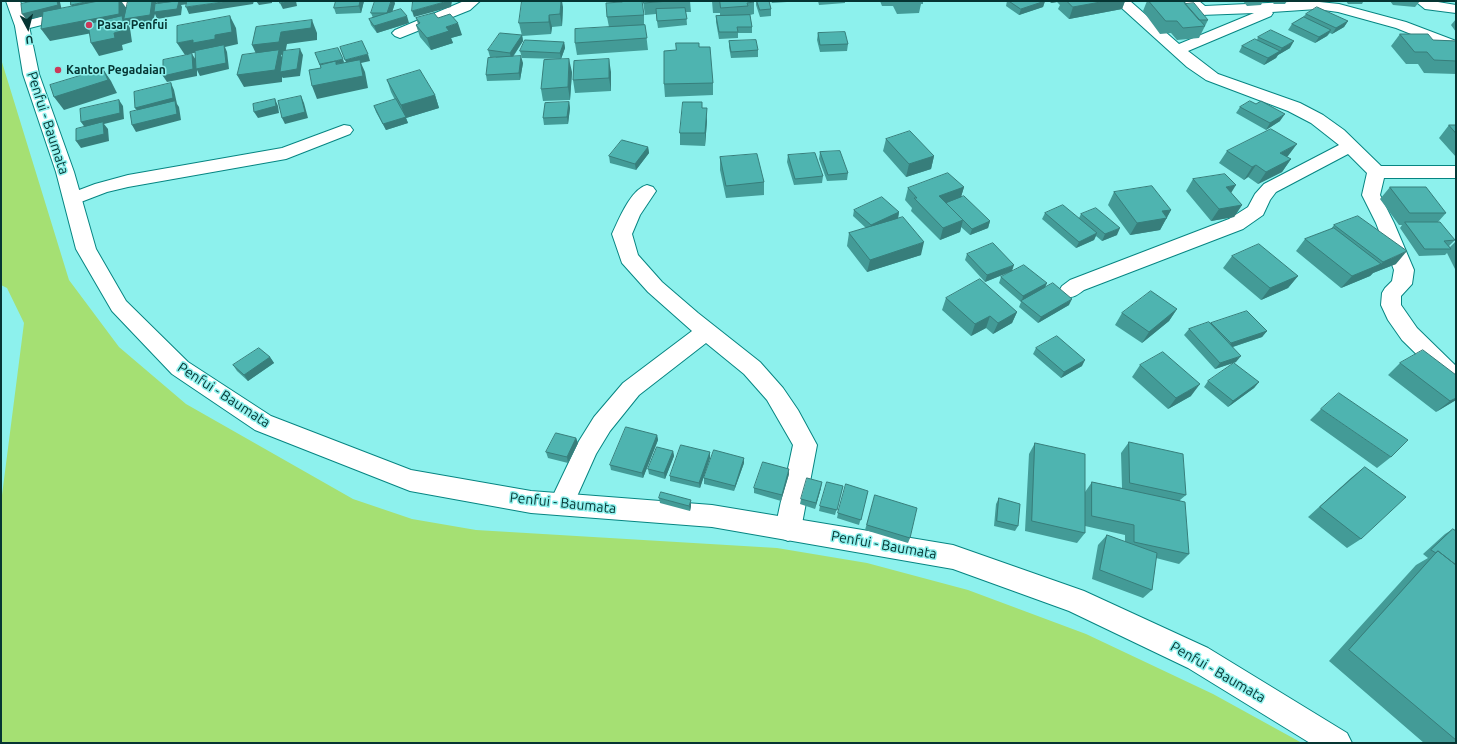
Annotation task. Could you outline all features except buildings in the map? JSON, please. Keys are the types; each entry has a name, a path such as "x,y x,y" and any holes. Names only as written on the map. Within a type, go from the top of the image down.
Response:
{"street":[{"name":"Penfui - Baumata","path":"14,1 22,26 31,74 65,172 86,249 119,306 180,368 263,423 410,480 531,502 712,516 953,557 1075,600 1198,658 1337,743"},
{"path":"22,26 60,16 138,1"},
{"path":"400,33 465,7 473,1"},
{"path":"1121,1 1193,64 1212,77 1294,107 1317,119 1338,134 1376,172 1456,172"},
{"path":"1191,1 1201,11 1317,6 1339,8 1401,26 1442,40 1456,47"},
{"path":"1422,1 1430,6 1456,8"},
{"path":"1179,52 1180,49 1282,7"},
{"path":"73,199 101,188 128,181 286,153 344,130"},
{"path":"1069,291 1077,285 1236,224 1256,211 1262,198 1270,188 1350,146"},
{"path":"1376,172 1371,194 1385,223 1404,270 1402,284 1392,293 1391,304 1403,326 1456,379"},
{"path":"647,191 631,213 622,234 629,258 655,288 752,368 775,394 790,417 804,445 788,529"},
{"path":"561,504 586,448 607,418 631,389 708,331"}],"green space":[{"path":"1,59 69,280 119,347 186,404 353,499 412,519 476,530 777,548 867,563 968,590 1086,634 1213,694 1302,743 1,743 1,503 24,323 7,288 1,285"}],"place":[{"name":"Pasar Penfui","path":"89,25"},
{"name":"Kantor Pegadaian","path":"58,70"}]}
